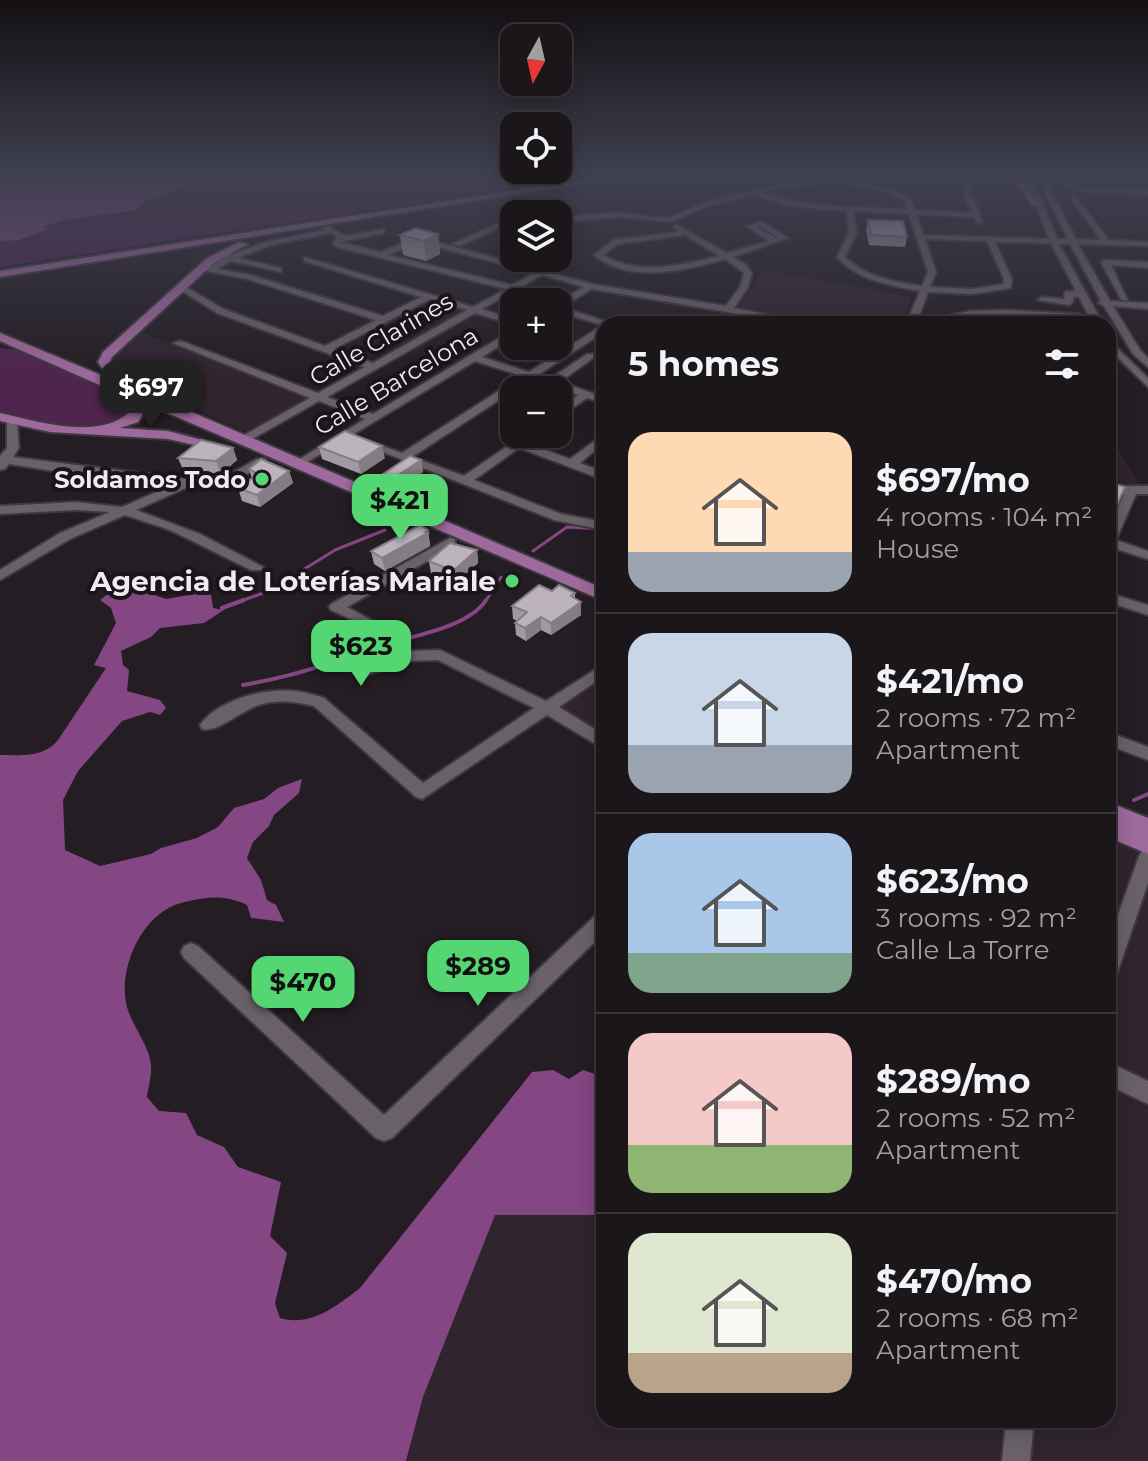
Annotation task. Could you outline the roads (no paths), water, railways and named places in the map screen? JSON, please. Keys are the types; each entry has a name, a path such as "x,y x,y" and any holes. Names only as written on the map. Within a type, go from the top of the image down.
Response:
{"main road":[{"path":"0,273 187,243"},
{"path":"0,273 203,243"},
{"path":"0,273 42,273 240,243"},
{"path":"75,430 113,427 138,415 143,404 119,386 106,369 104,362 107,355 223,252 249,243"},
{"path":"0,346 43,354 88,356 110,344 206,257 199,252 173,253"},
{"path":"0,337 596,592"},
{"path":"3,422 168,435 231,449 596,605"},
{"path":"1116,814 1148,828"},
{"path":"1116,831 1148,845"}],"street":[{"path":"206,270 269,243"},
{"path":"337,243 513,288"},
{"path":"381,255 408,243"},
{"path":"433,243 591,286 770,316"},
{"path":"613,243 598,255 604,262 646,271 725,256 766,243"},
{"path":"703,243 748,273 744,287 729,309"},
{"path":"847,243 841,257 871,277 925,287 979,292 1008,286 1008,279 991,243"},
{"path":"914,316 932,272 921,268 916,253 927,252 924,243"},
{"path":"1055,243 1094,316"},
{"path":"1073,243 1115,316"},
{"path":"229,258 278,270"},
{"path":"307,259 500,318"},
{"path":"1125,299 1105,262 1148,265"},
{"path":"206,270 248,277 383,319"},
{"name":"Calle Clarines","path":"513,288 540,273"},
{"path":"572,299 591,286"},
{"path":"180,287 220,311 374,367"},
{"path":"1042,300 1069,302 1068,294 1109,306 1148,309"},
{"name":"Calle Clarines","path":"243,440 500,295"},
{"path":"328,348 429,296"},
{"path":"572,313 596,322"},
{"path":"951,316 1055,316"},
{"path":"1116,318 1136,352 1148,364"},
{"path":"572,348 596,332"},
{"name":"Calle Barcelona","path":"299,464 500,341"},
{"path":"178,343 372,418"},
{"path":"1116,350 1148,384"},
{"path":"572,351 596,358"},
{"path":"562,376 590,356"},
{"path":"473,357 533,376"},
{"path":"404,457 553,360"},
{"path":"572,389 596,397"},
{"path":"572,404 586,394"},
{"path":"2,462 13,448 5,442 3,422"},
{"path":"345,435 558,517 596,524"},
{"path":"571,464 596,444"},
{"path":"465,481 513,448"},
{"path":"529,448 596,473"},
{"path":"0,576 65,536 188,483 230,479 261,461"},
{"path":"2,462 188,483"},
{"path":"1116,490 1148,490"},
{"path":"1116,526 1131,491"},
{"path":"0,510 89,506 123,512 199,537 256,567"},
{"path":"450,542 336,607 366,621 364,667 367,670 408,656 440,655 549,709 596,738"},
{"path":"1116,545 1148,555"},
{"path":"1116,600 1148,610"},
{"path":"208,725 231,710 260,698 294,696 319,702 422,792 596,675"},
{"path":"1116,741 1148,754"},
{"path":"1116,948 1148,856"},
{"path":"191,952 384,1130 596,928"},
{"path":"1116,1077 1148,1093"},
{"path":"1016,1461 1019,1428"}],"waterway":[{"path":"533,551 567,527 596,529"},
{"path":"238,602 269,591 335,550 385,530"},
{"path":"485,602 501,577"},
{"path":"222,608 244,600"},
{"path":"368,648 449,626 477,610 486,600"},
{"path":"243,685 303,672 360,650"},
{"path":"1134,800 1148,794"}],"place":[{"name":"Soldamos Todo","path":"262,479"},
{"name":"Agencia de Loterías Mariale","path":"512,581"}]}
